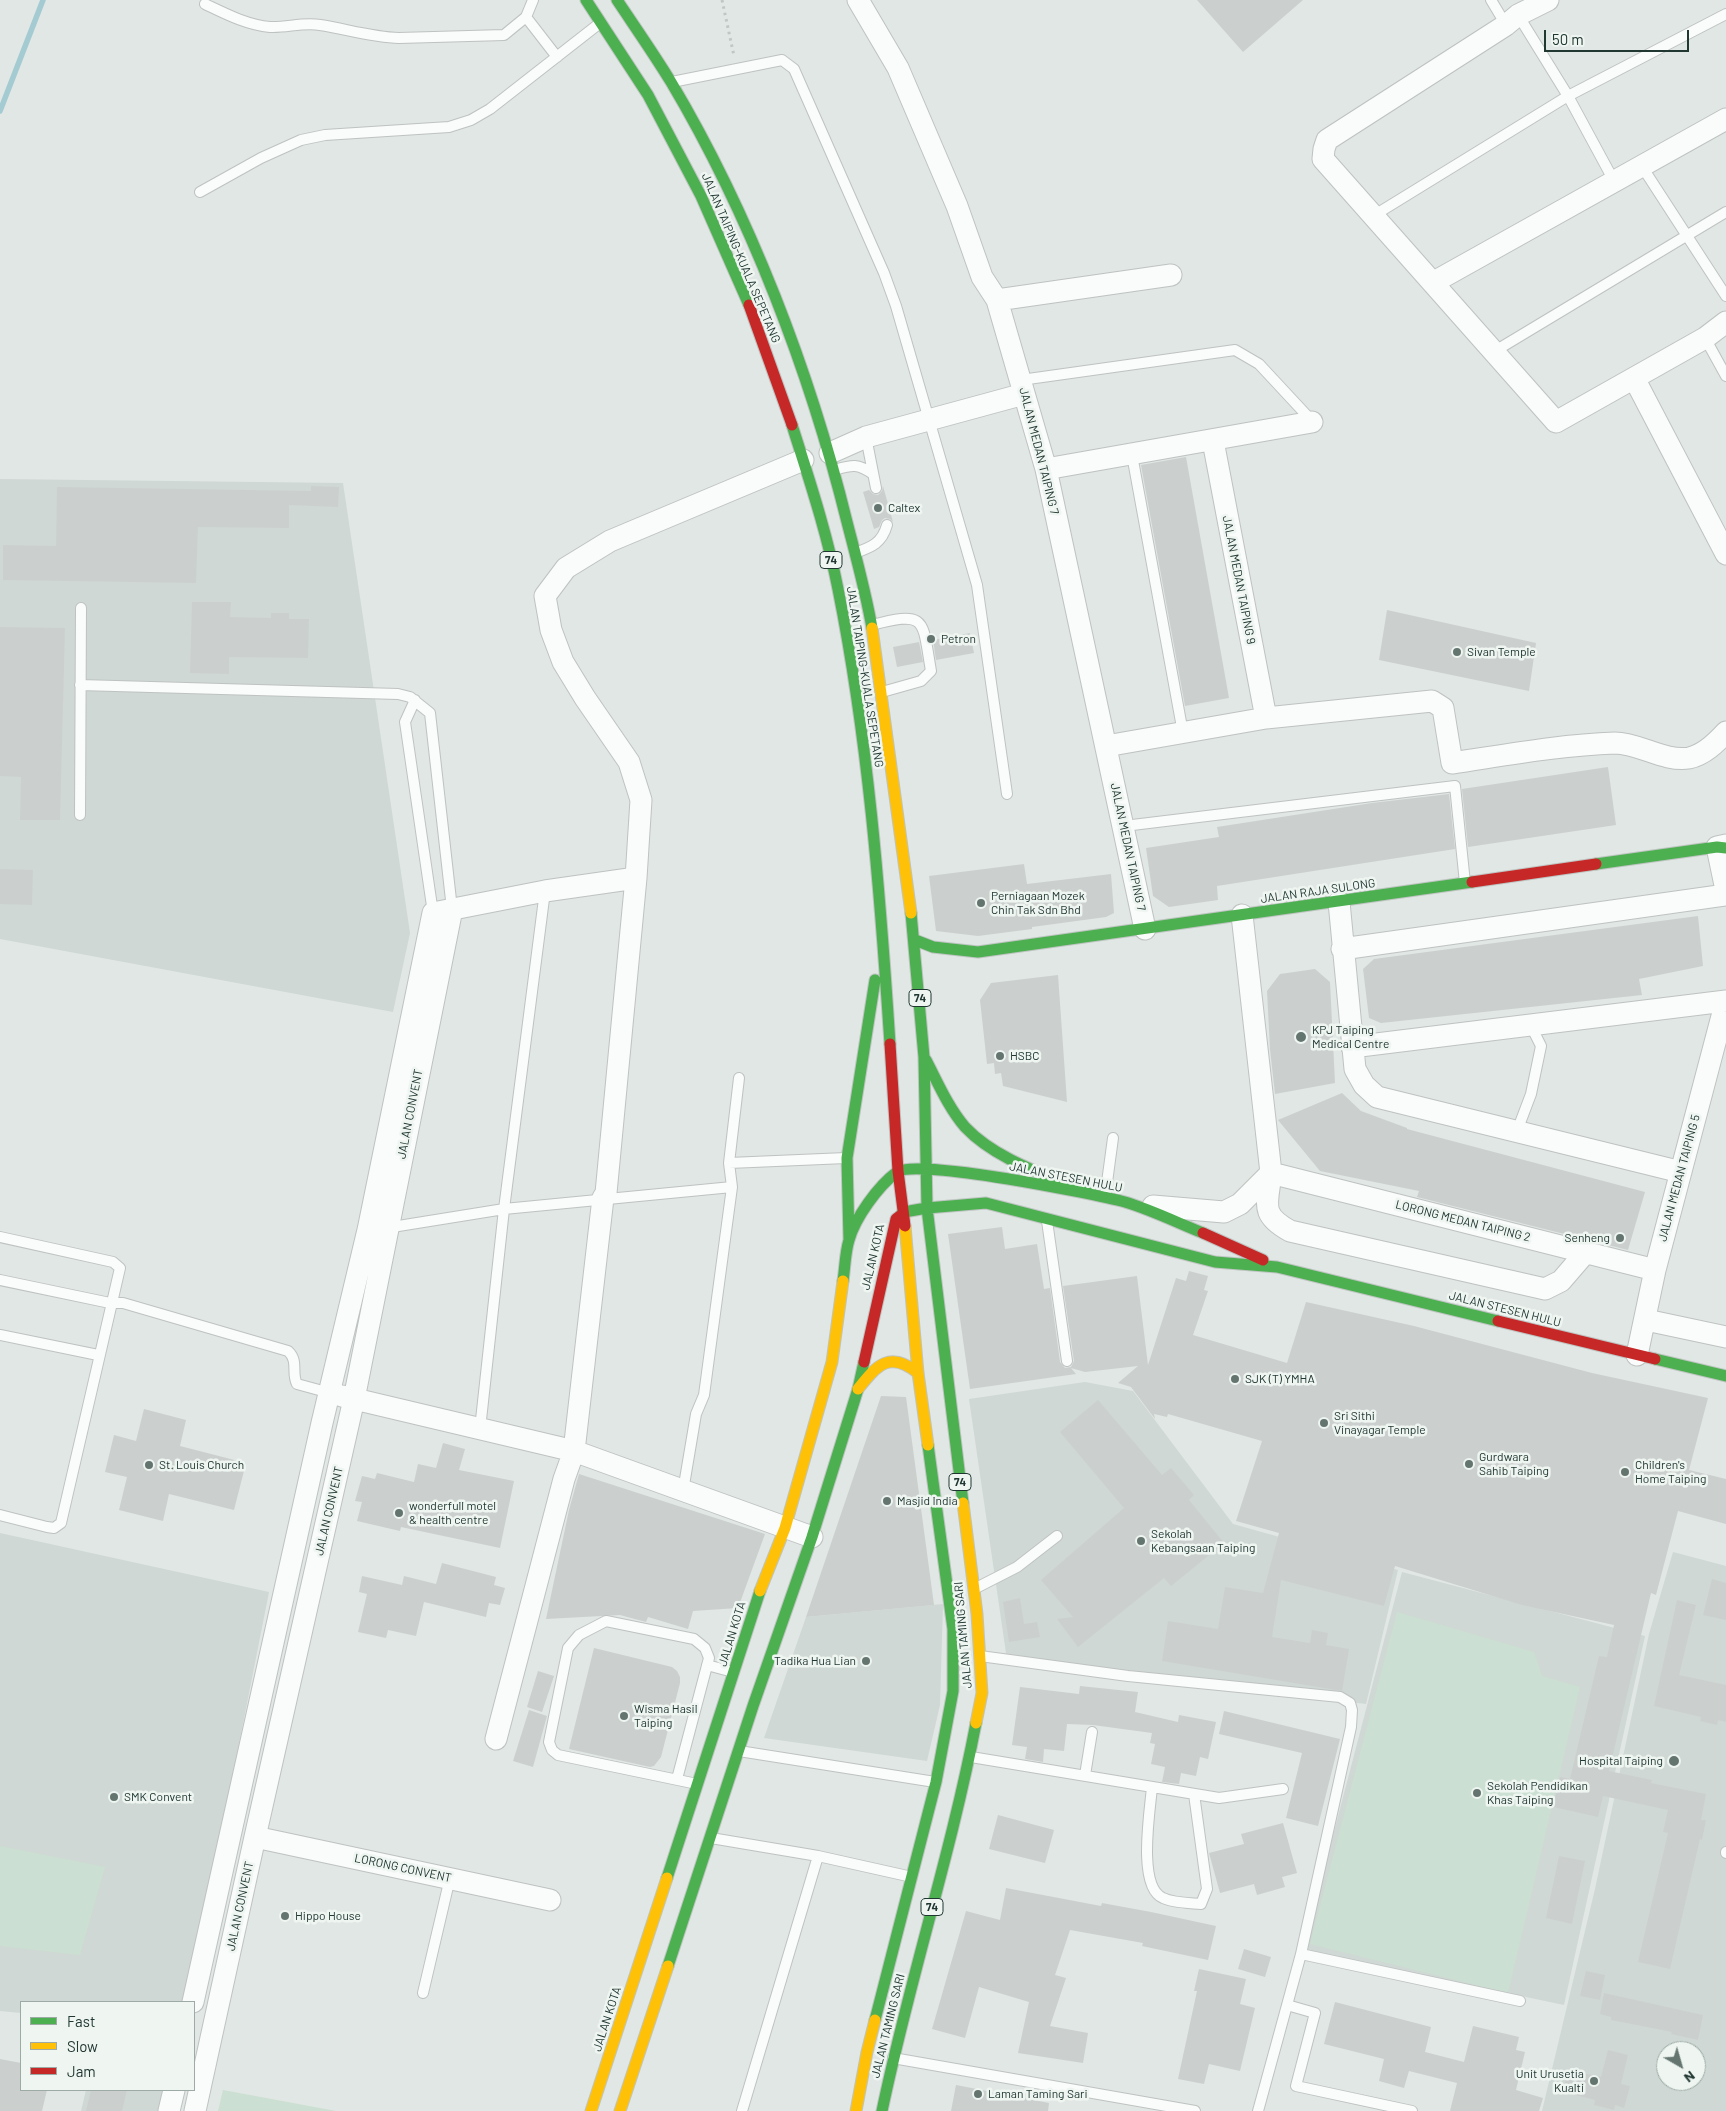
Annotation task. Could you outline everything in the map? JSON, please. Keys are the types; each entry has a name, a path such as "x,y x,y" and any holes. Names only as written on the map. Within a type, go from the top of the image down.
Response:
{"main road":[{"name":"JALAN TAIPING-KUALA SEPETANG","path":"586,0 648,95 701,196 749,306 783,397 816,498 838,588 857,702 881,902 898,1171"},
{"name":"JALAN TAIPING-KUALA SEPETANG","path":"617,0 670,82 721,175 762,266 799,359 831,462 871,625 882,692 915,940 924,1057 926,1168"},
{"name":"JALAN RAJA SULONG","path":"915,940 933,947 978,952 1723,847"},
{"path":"849,1239 847,1158 876,973 881,902"},
{"path":"924,1057 954,1111 974,1135 1004,1154 1091,1194"},
{"name":"JALAN STESEN HULU","path":"898,1171 926,1168 966,1172 1105,1197 1128,1203 1224,1241 1278,1267"},
{"name":"74","path":"926,1168 927,1208"},
{"name":"74","path":"898,1171 904,1212"},
{"name":"JALAN KOTA","path":"620,2111 710,1838 712,1788 724,1698 735,1672 757,1600 785,1528 832,1362 849,1239 870,1198 898,1171"},
{"name":"JALAN STESEN HULU","path":"904,1212 986,1203 1215,1262 1278,1267 1637,1356 1726,1376"},
{"name":"JALAN TAMING SARI","path":"856,2111 880,2055 970,1756 982,1693 973,1590 927,1208"},
{"name":"JALAN KOTA","path":"591,2111 712,1788 739,1750 812,1537 858,1389 888,1247 896,1219 904,1212"},
{"name":"JALAN TAMING SARI","path":"882,2111 880,2055 913,1878 936,1782 953,1691 953,1629 918,1372 904,1212"},
{"path":"858,1389 870,1373 890,1361 904,1362 918,1372"}],"street":[{"name":"JALAN MEDAN TAIPING 7","path":"858,0 898,68 953,197 982,277 997,300 1046,469 1145,929"},
{"path":"1548,0 1512,20 1327,140 1324,149 1324,159 1556,422 1705,338 1726,322"},
{"path":"1434,282 1726,119"},
{"path":"997,300 1171,275"},
{"path":"1634,378 1726,554"},
{"path":"831,462 866,437 928,419 1022,387"},
{"path":"1046,469 1312,422"},
{"name":"JALAN MEDAN TAIPING 9","path":"1213,441 1266,718"},
{"path":"496,1738 564,1479 574,1451 603,1198 606,1193 636,878 640,800 629,762 563,662 551,630 545,596 566,568 610,542 803,460"},
{"path":"1106,746 1266,718 1432,701 1443,708 1452,763 1554,748 1617,743 1666,756 1688,758 1704,752 1726,732"},
{"path":"1723,847 1726,890"},
{"path":"442,911 545,891 636,878"},
{"path":"1342,949 1726,895"},
{"path":"1338,902 1352,1047 1356,1068 1364,1084 1378,1097 1681,1172"},
{"name":"JALAN CONVENT","path":"195,2111 354,1399 378,1229 442,911"},
{"path":"1242,915 1271,1173 1267,1211 1274,1223 1290,1231 1545,1289 1561,1281 1586,1252"},
{"path":"1352,1047 1726,1001"},
{"name":"JALAN MEDAN TAIPING 5","path":"1637,1356 1655,1270 1726,1001"},
{"path":"1128,1203 1175,1209 1224,1212 1240,1204 1271,1173"},
{"name":"LORONG MEDAN TAIPING 2","path":"1271,1173 1655,1270"},
{"name":"JALAN CONVENT","path":"193,2001 330,1393 378,1229"},
{"path":"1646,1320 1726,1336"},
{"path":"330,1393 574,1451 812,1537"},
{"name":"LORONG CONVENT","path":"255,1837 550,1900"},
{"path":"169,2111 174,2091"}],"lane":[{"path":"205,4 242,21 256,25 271,27 317,24 383,37 399,38 504,35 526,17 533,0"},
{"path":"1491,0 1512,20 1568,96 1614,181"},
{"path":"1373,216 1568,96 1726,14"},
{"path":"526,17 557,57"},
{"path":"200,192 261,158 301,140 325,136 449,127 471,120 490,109 601,22"},
{"path":"670,82 782,60 787,62 794,70 884,274 896,306 977,585 1008,794"},
{"path":"1641,165 1726,296"},
{"path":"1495,351 1726,212"},
{"path":"1705,338 1726,376"},
{"path":"1022,387 1235,350 1259,364 1312,422"},
{"path":"866,437 876,488"},
{"path":"1132,455 1183,733"},
{"path":"831,462 860,466 873,474"},
{"path":"854,553 870,548 884,536 887,525"},
{"path":"80,815 81,608"},
{"path":"871,625 901,617 913,618 924,627 931,671 921,681 882,692"},
{"path":"80,685 398,694 406,695 415,700 430,713 442,911"},
{"path":"415,700 405,722 442,911"},
{"path":"1124,826 1455,786 1465,884"},
{"path":"480,1429 504,1209 545,891"},
{"path":"858,1020 876,973"},
{"path":"1516,1130 1531,1094 1541,1046 1531,1026"},
{"path":"683,1491 696,1414 704,1395 732,1187 729,1163 739,1078"},
{"path":"1105,1197 1113,1138"},
{"path":"729,1163 847,1158 838,1139"},
{"path":"378,1229 504,1209 732,1187"},
{"path":"1046,1219 1067,1361"},
{"path":"0,1237 118,1264 120,1268 110,1303 60,1523 54,1528 47,1528 0,1515"},
{"path":"0,1280 110,1303 123,1303 288,1352 295,1362 294,1379 297,1384 330,1393"},
{"path":"0,1335 98,1355"},
{"path":"973,1590 1017,1567 1057,1536"},
{"path":"677,1779 709,1658 705,1648 694,1639 606,1621 579,1635 568,1648 549,1742 552,1750 558,1755 712,1788"},
{"path":"980,1656 1128,1676 1340,1697 1350,1703 1352,1710 1350,1727 1301,1954 1258,2111"},
{"path":"707,1665 735,1672"},
{"path":"1084,1775 1092,1732"},
{"path":"739,1750 936,1782"},
{"path":"970,1756 1219,1798 1283,1789"},
{"path":"1152,1787 1147,1853 1151,1886 1162,1898 1201,1904 1208,1889 1194,1794"},
{"path":"710,1838 818,1856 913,1878"},
{"path":"742,2111 818,1856"},
{"path":"423,1993 450,1878"},
{"path":"1301,1954 1520,2001"},
{"path":"1287,2005 1315,2013 1296,2086 1412,2111"},
{"path":"880,2055 1195,2111"}],"path":[{"path":"722,0 737,69"}],"shaded area":[{"path":"0,479 343,483 410,933 393,1012 0,939"},
{"name":"Sekolah Kebangsaan Taiping","path":"1085,1382 1133,1391 1233,1524 1398,1570 1366,1704 1007,1660 969,1399"},
{"name":"SMK Convent","path":"0,1533 269,1592 188,2001 20,2001 20,2013 0,2011"},
{"name":"Hospital Taiping","path":"1673,1552 1726,1566 1726,2111 1542,2111 1595,1889 1649,1634"},
{"name":"Sekolah Pendidikan Khas Taiping","path":"1402,1572 1645,1636 1564,2005 1303,1950"},
{"name":"Tadika Hua Lian","path":"943,1604 940,1705 927,1761 764,1738 806,1617"},
{"path":"86,2091 166,2091 161,2111 81,2111"}],"green space":[{"name":"Sekolah Pendidikan Khas Taiping","path":"1397,1612 1534,1652 1542,1676 1580,1687 1508,1993 1310,1944"},
{"path":"0,1846 105,1867 80,1955 0,1946"},
{"path":"223,2090 336,2111 218,2111"}],"building":[{"path":"1197,0 1303,0 1243,52"},
{"path":"1186,457 1229,698 1185,706 1141,465"},
{"path":"311,486 339,487 338,507 289,505 289,528 198,527 196,583 3,580 3,545 56,546 57,487 311,491"},
{"name":"Caltex","path":"883,486 893,522 885,518 879,527 874,529 863,492 869,490 873,494 878,495 882,491"},
{"path":"192,602 231,602 230,617 271,618 271,613 289,613 289,619 309,619 308,658 229,657 229,674 190,673"},
{"name":"Sivan Temple","path":"1387,610 1536,643 1529,691 1379,660"},
{"path":"0,627 65,628 60,820 20,820 21,777 0,776"},
{"path":"970,633 974,653 936,660 933,640"},
{"path":"919,642 923,662 897,667 893,647"},
{"path":"1608,767 1616,825 1468,847 1462,789"},
{"path":"1449,794 1455,849 1217,886 1218,900 1169,907 1153,896 1146,848 1219,837 1217,827 1372,803"},
{"name":"Perniagaan Mozek Chin Tak Sdn Bhd","path":"1024,864 1027,884 1111,874 1114,913 1106,917 978,936 936,931 929,876"},
{"path":"0,869 33,870 32,905 0,904"},
{"path":"1698,916 1703,966 1639,979 1642,995 1381,1023 1369,1018 1363,969 1374,959"},
{"name":"KPJ Taiping Medical Centre","path":"1315,969 1330,982 1335,1083 1275,1094 1270,1049 1267,991 1280,974"},
{"path":"1058,975 1067,1102 1003,1086 1001,1073 995,1074 994,1063 987,1064 980,1000 991,983"},
{"path":"1342,1093 1361,1111 1407,1129 1645,1192 1628,1250 1417,1197 1419,1191 1320,1171 1278,1120"},
{"path":"1002,1227 1005,1249 1037,1244 1044,1289 1050,1288 1060,1362 1065,1368 1071,1367 1074,1361 1063,1286 1137,1276 1148,1365 1176,1278 1186,1281 1189,1271 1208,1276 1204,1290 1208,1291 1193,1335 1287,1363 1306,1302 1414,1326 1592,1373 1708,1398 1689,1470 1726,1479 1726,1524 1678,1511 1656,1595 1651,1593 1609,1771 1652,1780 1651,1783 1706,1794 1701,1820 1706,1820 1702,1840 1700,1839 1670,1969 1638,1962 1668,1833 1663,1832 1668,1810 1603,1796 1598,1817 1553,1807 1560,1777 1570,1779 1599,1656 1607,1657 1614,1625 1522,1605 1395,1566 1384,1606 1281,1580 1272,1637 1310,1643 1312,1630 1328,1633 1326,1645 1349,1649 1342,1691 1162,1661 1168,1621 1218,1629 1225,1587 1263,1593 1279,1533 1236,1521 1262,1441 1168,1414 1167,1417 1154,1414 1155,1419 1131,1387 1118,1383 1138,1366 1085,1372 1071,1368 1076,1374 970,1389 948,1234"},
{"name":"Masjid India","path":"881,1396 906,1397 934,1605 806,1617"},
{"path":"1098,1400 1162,1475 1171,1468 1194,1495 1189,1500 1224,1543 1171,1586 1164,1578 1078,1647 1057,1619 1073,1617 1041,1580 1124,1508 1060,1432"},
{"path":"144,1409 186,1420 180,1446 246,1463 234,1510 169,1494 163,1521 119,1510 127,1477 105,1472 114,1435 136,1441"},
{"path":"443,1443 465,1449 459,1470 514,1481 500,1548 401,1527 400,1531 357,1521 362,1502 355,1501 362,1476 375,1479 377,1473 414,1482 418,1464 436,1468"},
{"path":"579,1474 765,1534 738,1608 693,1611 688,1629 648,1617 646,1622 620,1615 546,1619 569,1510"},
{"path":"442,1563 496,1577 494,1585 505,1588 500,1605 489,1603 486,1617 424,1602 416,1636 388,1630 386,1638 358,1632 367,1594 359,1592 362,1576 402,1585 404,1576 436,1584"},
{"path":"1712,1579 1726,1583 1726,1620 1703,1615"},
{"path":"1020,1598 1024,1624 1037,1622 1040,1637 1009,1642 1003,1602"},
{"path":"1677,1600 1696,1605 1679,1675 1726,1685 1726,1722 1718,1720 1717,1725 1700,1721 1701,1717 1654,1706"},
{"name":"Wisma Hasil Taiping","path":"594,1648 672,1667 677,1671 680,1683 661,1757 654,1766 650,1767 569,1749"},
{"path":"538,1671 554,1676 542,1712 527,1707"},
{"path":"1080,1686 1138,1692 1135,1712 1178,1722 1179,1715 1216,1722 1208,1759 1200,1757 1196,1776 1181,1773 1179,1784 1162,1782 1165,1767 1151,1764 1155,1744 1150,1743 1152,1733 1093,1725 1067,1724 1064,1751 1044,1749 1043,1762 1025,1759 1027,1747 1012,1745 1020,1687 1079,1694"},
{"path":"529,1710 547,1716 533,1767 513,1761"},
{"path":"1224,1711 1340,1739 1318,1826 1286,1818 1302,1753 1219,1734"},
{"path":"998,1815 1054,1830 1045,1863 989,1849"},
{"path":"1283,1823 1297,1873 1282,1877 1285,1887 1257,1895 1254,1884 1220,1893 1209,1853 1244,1844 1241,1834"},
{"path":"1559,1856 1585,1861 1572,1924 1546,1918"},
{"path":"1006,1888 1101,1906 1102,1903 1216,1926 1208,1960 1142,1946 1143,1943 1070,1930 1055,1975 1066,1978 1050,2026 1088,2033 1083,2063 1018,2053 1029,2002 979,1987 965,2038 932,2029 966,1911 1000,1920"},
{"path":"1244,1949 1271,1957 1265,1977 1238,1969"},
{"path":"1199,1969 1246,1979 1240,2004 1255,2008 1240,2071 1209,2064 1204,2084 1178,2079 1197,1991 1194,1991"},
{"path":"1586,1971 1605,1975 1600,2000 1580,1996"},
{"path":"1604,1993 1703,2015 1698,2040 1671,2034 1672,2032 1611,2020 1611,2017 1600,2014"},
{"path":"1335,2002 1431,2027 1425,2052 1464,2062 1473,2026 1519,2037 1516,2050 1525,2052 1516,2090 1543,2098 1539,2111 1450,2111 1457,2083 1409,2071 1404,2088 1379,2081 1384,2059 1324,2044"},
{"name":"Unit Urusetia Kualti","path":"1608,2050 1628,2055 1621,2084 1630,2086 1624,2108 1615,2105 1614,2110 1594,2105 1595,2100 1563,2092 1568,2070 1601,2077"},
{"path":"0,2059 20,2063 20,2091 47,2091 42,2111 0,2111"},
{"name":"Laman Taming Sari","path":"956,2085 1049,2103 1048,2111 951,2111"},
{"path":"91,2091 127,2091 122,2111 86,2111"}],"waterway":[{"path":"0,111 43,0"}],"traffic: fast":[{"path":"586,0 648,95 701,196 749,305"},
{"path":"617,0 665,72 700,133 752,240 775,296 796,352 832,465 861,575 872,628"},
{"path":"792,425 829,547 848,645 872,815 890,1044"},
{"path":"1596,864 1717,847 1726,848"},
{"path":"915,940 933,947 978,952 1472,882"},
{"path":"911,913 924,1057 927,1208 963,1503"},
{"path":"849,1239 847,1158 875,980"},
{"path":"926,1060 953,1111 965,1127 978,1139 1008,1158 1091,1194"},
{"path":"843,1281 849,1240 856,1222 882,1185 897,1172 911,1169 970,1173 1045,1185 1107,1198 1145,1209 1203,1233"},
{"path":"900,1216 904,1212 927,1208 986,1203 1215,1262 1277,1267 1498,1321"},
{"path":"1655,1359 1726,1376"},
{"path":"668,1966 753,1706 812,1537 858,1389 864,1362"},
{"path":"875,2020 936,1782 953,1691 953,1629 928,1445"},
{"path":"667,1878 760,1591"},
{"path":"882,2111 955,1821 976,1723"}],"traffic: slow":[{"path":"872,628 911,913"},
{"path":"905,1226 918,1373 928,1445"},
{"path":"760,1591 785,1528 832,1362 843,1281"},
{"path":"858,1389 871,1373 885,1363 899,1362 918,1373"},
{"path":"963,1503 977,1614 982,1693 976,1723"},
{"path":"591,2111 667,1878"},
{"path":"620,2111 668,1966"},
{"path":"856,2111 875,2020"}],"traffic: jam":[{"path":"749,305 792,425"},
{"path":"1472,882 1596,864"},
{"path":"890,1044 898,1171 905,1226"},
{"path":"864,1362 896,1219 900,1216"},
{"path":"1203,1233 1263,1260"},
{"path":"1498,1321 1655,1359"}],"place":[{"name":"Caltex","path":"878,508"},
{"name":"Petron","path":"931,639"},
{"name":"Sivan Temple","path":"1457,652"},
{"name":"Perniagaan Mozek Chin Tak Sdn Bhd","path":"981,903"},
{"name":"KPJ Taiping Medical Centre","path":"1301,1037"},
{"name":"HSBC","path":"1000,1056"},
{"name":"Senheng","path":"1620,1238"},
{"name":"SJK (T) YMHA","path":"1235,1379"},
{"name":"Sri Sithi Vinayagar Temple","path":"1324,1423"},
{"name":"Gurdwara Sahib Taiping","path":"1469,1464"},
{"name":"St. Louis Church","path":"149,1465"},
{"name":"Children's Home Taiping","path":"1625,1472"},
{"name":"Masjid India","path":"887,1501"},
{"name":"wonderfull motel & health centre","path":"399,1513"},
{"name":"Sekolah Kebangsaan Taiping","path":"1141,1541"},
{"name":"Tadika Hua Lian","path":"866,1661"},
{"name":"Wisma Hasil Taiping","path":"624,1716"},
{"name":"Hospital Taiping","path":"1674,1761"},
{"name":"Sekolah Pendidikan Khas Taiping","path":"1477,1793"},
{"name":"SMK Convent","path":"114,1797"},
{"name":"Hippo House","path":"285,1916"},
{"name":"Unit Urusetia Kualti","path":"1594,2081"},
{"name":"Laman Taming Sari","path":"978,2094"}]}
